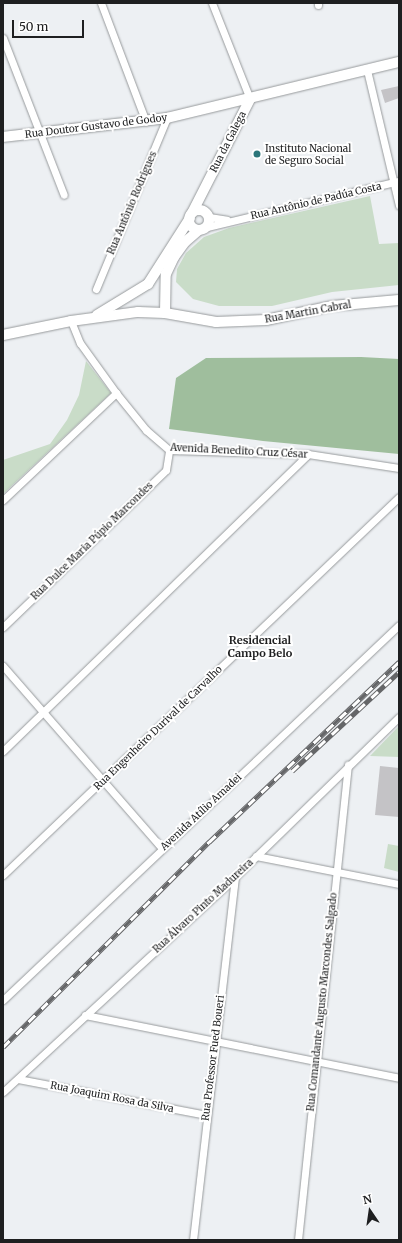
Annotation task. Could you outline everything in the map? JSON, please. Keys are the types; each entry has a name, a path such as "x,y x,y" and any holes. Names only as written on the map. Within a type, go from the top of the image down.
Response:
{"main road":[{"name":"Rua Doutor Gustavo de Godoy","path":"3,137 146,122 250,99 399,62"},
{"name":"Rua da Galega","path":"93,318 134,295 148,284 191,215 250,99"},
{"name":"Rua da Galega","path":"205,221 206,185"},
{"path":"198,210 205,221 191,226 191,215 198,210"},
{"path":"165,313 166,274 174,257 205,221"},
{"path":"148,284 159,287 165,292"},
{"path":"134,295 138,312"},
{"name":"Rua Martin Cabral","path":"3,335 72,321 138,312 165,313 216,322 266,320 332,306 399,300"}],"street":[{"path":"100,3 146,122"},
{"path":"212,3 250,99"},
{"path":"3,38 64,195"},
{"path":"367,70 396,181 399,205"},
{"name":"Rua Antônio Rodrigues","path":"96,289 167,118"},
{"name":"Rua Antônio de Padúa Costa","path":"205,221 239,219 396,181"},
{"name":"Avenida Benedito Cruz César","path":"72,321 80,343 116,394 146,430 169,450 308,454 399,468"},
{"path":"3,500 116,394"},
{"name":"Rua Dulce Maria Púpio Marcondes","path":"3,627 166,470 169,450"},
{"path":"3,752 308,454"},
{"name":"Rua Engenheiro Durival de Carvalho","path":"3,875 104,781 399,497"},
{"name":"Avenida Atílio Amadei","path":"3,1000 399,625"},
{"path":"3,666 162,848"},
{"name":"Rua Álvaro Pinto Madureira","path":"3,1092 235,877 348,765 399,717"},
{"name":"Rua Comandante Augusto Marcondes Salgado","path":"298,1240 348,765"},
{"path":"256,856 399,884"},
{"name":"Rua Professor Fued Boueri","path":"193,1240 235,877"},
{"path":"85,1016 399,1078"},
{"name":"Rua Joaquim Rosa da Silva","path":"18,1079 207,1115"}],"green space":[{"path":"370,196 379,244 399,243 399,285 332,292 272,306 219,306 193,299 176,282 177,269 186,253 204,237 229,228"},
{"path":"361,357 399,359 399,454 263,441 169,429 176,378 206,358"},
{"path":"86,361 111,393 3,494 3,460 50,444 67,420 79,395"},
{"path":"399,726 399,757 370,756"},
{"path":"388,844 399,846 399,872 384,868"}],"building":[{"path":"399,86 399,98 385,103 381,90"},
{"path":"380,766 399,768 399,817 375,815"}],"railway":[{"path":"3,1047 209,842 399,662"},
{"path":"292,771 399,672"}],"place":[{"name":"Instituto Nacional de Seguro Social","path":"257,154"}],"district":[{"name":"Residencial Campo Belo","path":"260,647"}]}
